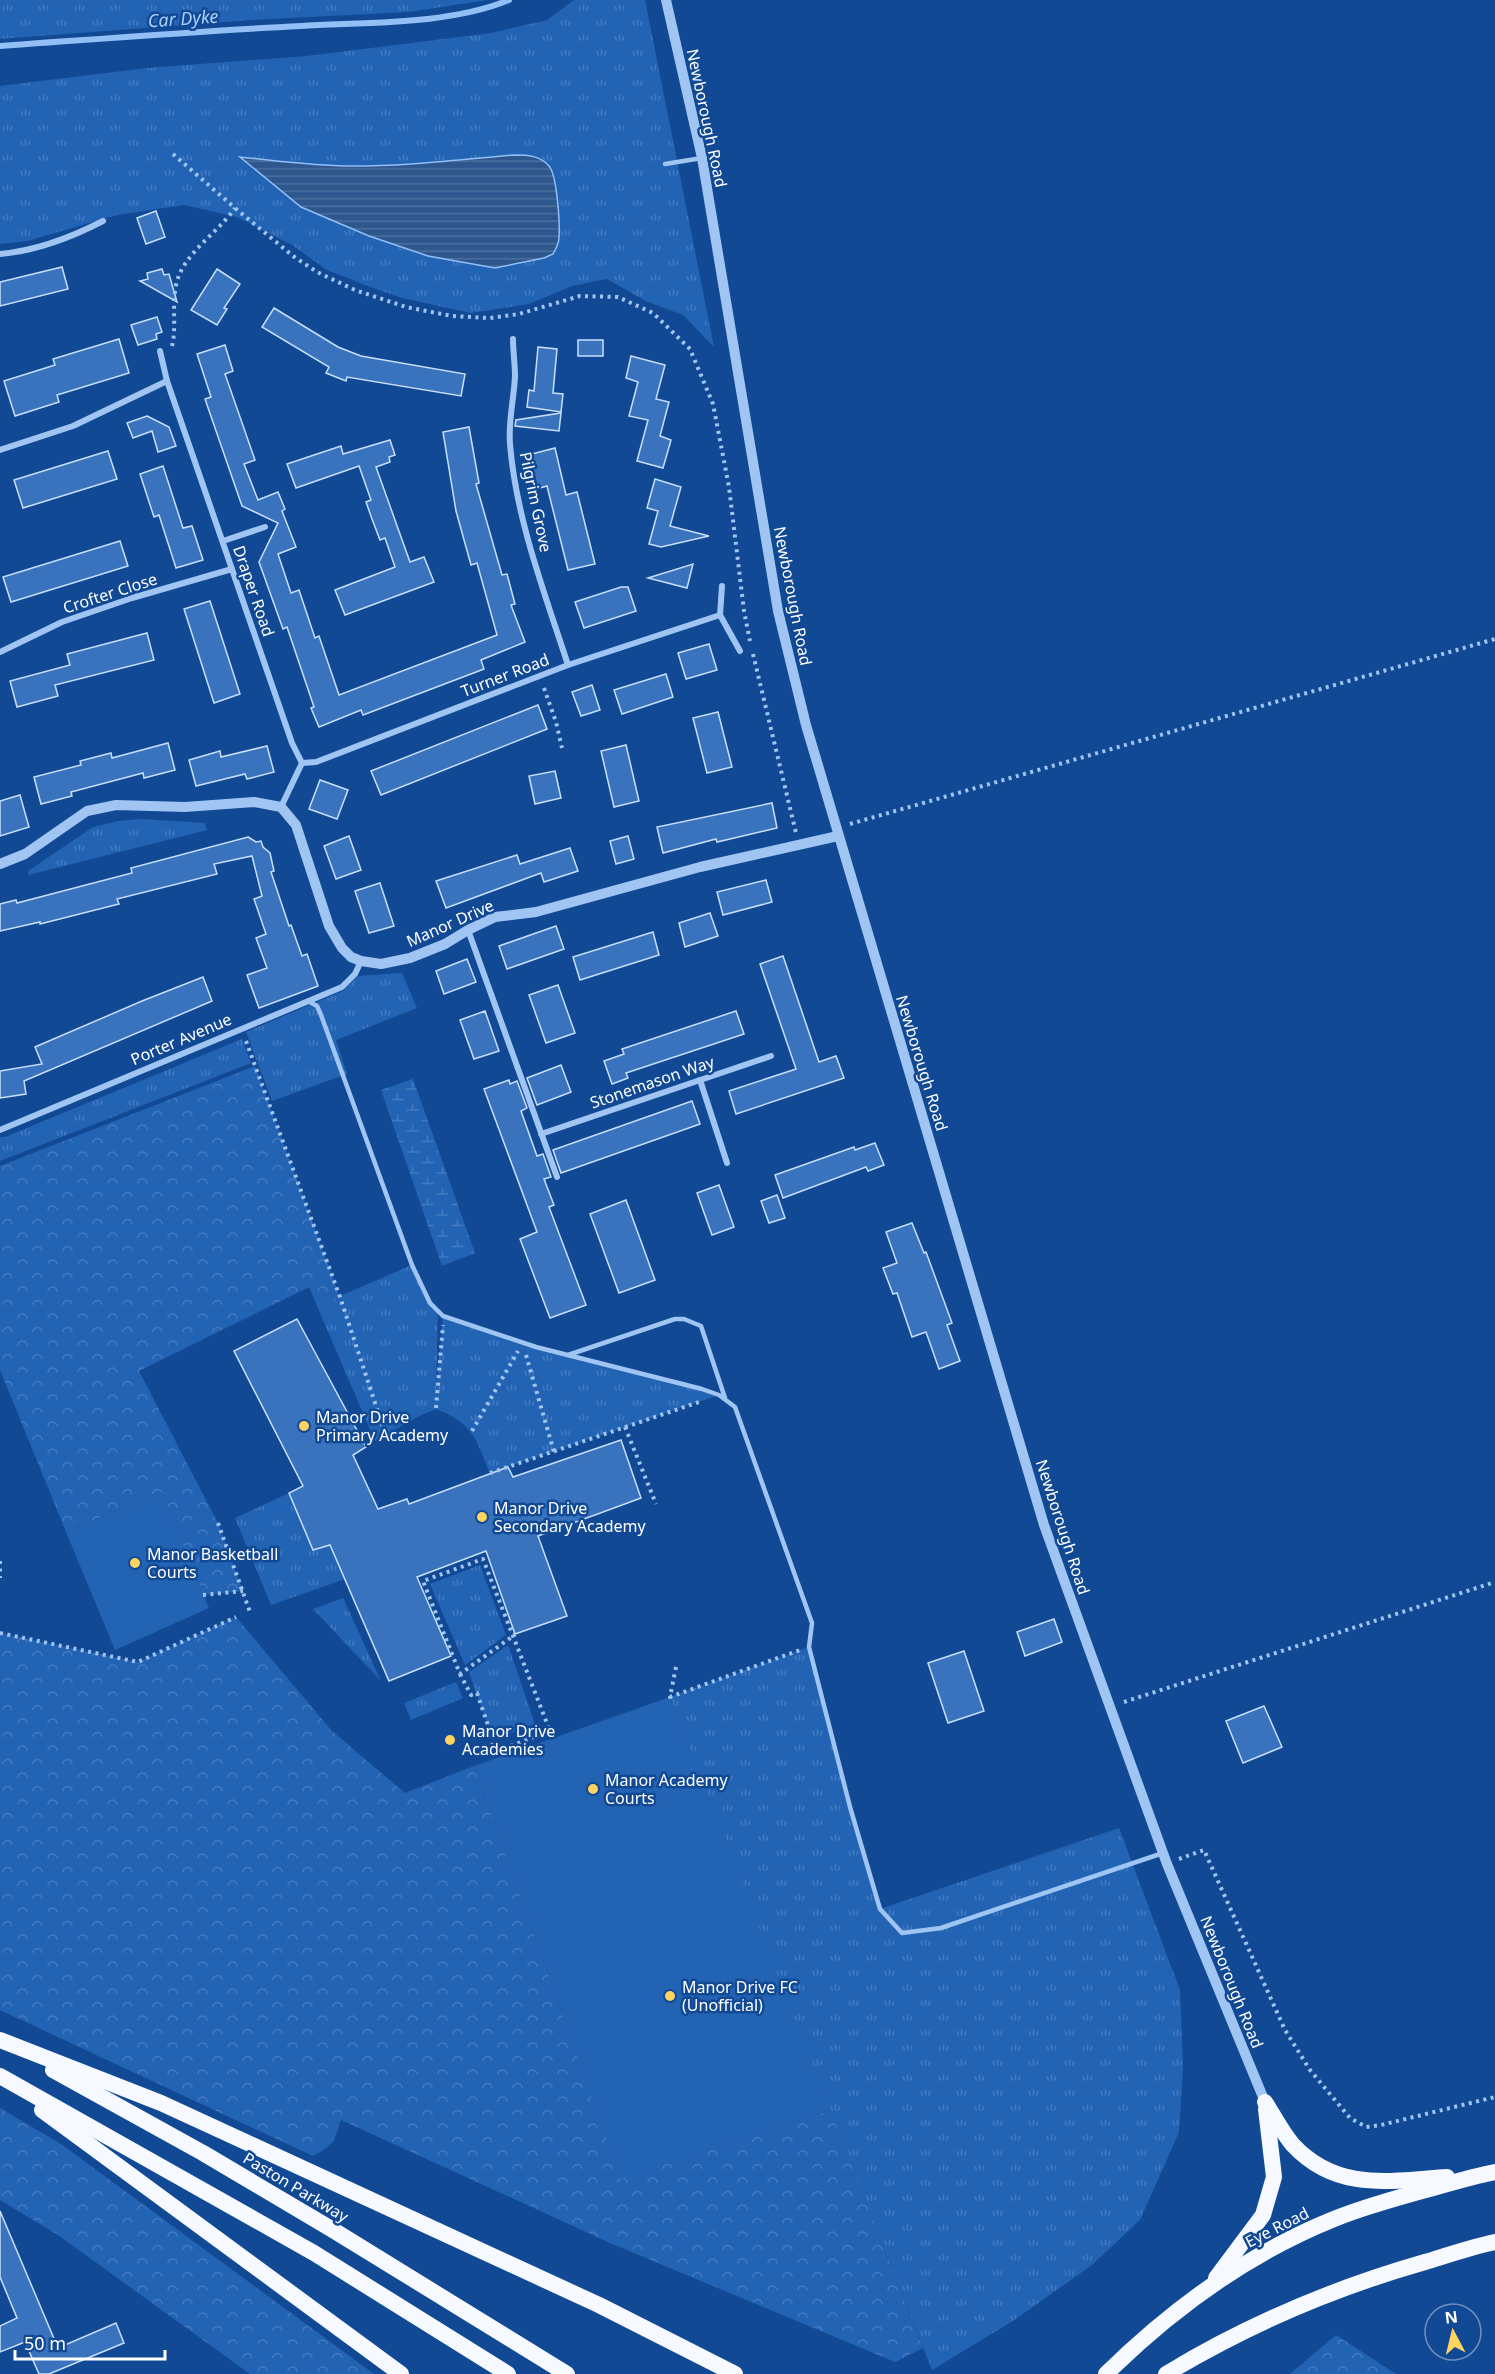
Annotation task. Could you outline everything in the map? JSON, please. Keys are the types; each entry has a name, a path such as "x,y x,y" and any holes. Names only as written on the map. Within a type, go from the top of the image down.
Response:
{"highway":[{"path":"0,2040 161,2103 245,2140 599,2305 735,2374"},
{"name":"Paston Parkway","path":"0,2040 223,2164 567,2374"},
{"path":"0,2077 401,2374"},
{"path":"0,2077 314,2253 508,2374"},
{"path":"1265,2102 1291,2143 1305,2156 1330,2172 1353,2180 1378,2181 1491,2173"},
{"path":"1212,2284 1263,2215 1269,2196 1274,2177 1265,2102"},
{"name":"Eye Road","path":"1106,2374 1134,2346 1212,2284 1262,2254 1334,2219 1395,2198 1491,2173"},
{"path":"1166,2374 1237,2333 1311,2300 1382,2274 1495,2242"}],"street":[{"name":"Newborough Road","path":"666,0 702,158 778,611 806,725 840,831 1044,1526 1167,1864 1265,2102"},
{"path":"0,254 13,253 78,234 103,221"},
{"name":"Pilgrim Grove","path":"513,339 515,376 510,409 510,444 516,480 528,542 568,665"},
{"name":"Draper Road","path":"160,351 167,381 292,742 302,763"},
{"path":"0,450 73,426 167,381"},
{"path":"224,541 265,527"},
{"name":"Crofter Close","path":"0,652 62,622 132,598 232,569"},
{"path":"722,586 720,615 740,651"},
{"name":"Turner Road","path":"302,763 316,762 568,665 720,615"},
{"path":"281,807 302,763"},
{"path":"0,864 25,854 87,811 116,805 186,807 254,802 281,807 296,825 329,926 342,948 351,957 361,961"},
{"name":"Manor Drive","path":"361,961 381,964 410,958 445,944 495,917 536,912 700,867 799,846 840,831"},
{"path":"468,930 557,1177"},
{"name":"Porter Avenue","path":"0,1130 342,987 355,974 361,961"},
{"name":"Stonemason Way","path":"541,1134 771,1056"},
{"path":"700,1080 727,1163"}],"lane":[{"path":"665,164 702,158"},
{"path":"321,996 319,1002 321,1015"},
{"path":"308,1001 317,1006 321,1015 412,1265 430,1302 443,1316 523,1343 719,1395 735,1407 812,1623 809,1647 850,1807 880,1909 902,1934 941,1928 1163,1852"},
{"path":"568,1355 675,1319 684,1319 701,1326 725,1400"}],"path":[{"path":"173,154 293,256 317,272 356,290 406,307 452,316 490,318 519,314 580,296 618,297 653,313 690,349 713,404 722,446 745,617 799,846"},
{"path":"160,351 173,346 173,309 177,282 183,268 199,248 225,223 235,208"},
{"path":"840,831 1495,639"},
{"path":"539,676 556,722 562,748"},
{"path":"241,1029 340,1297 386,1436"},
{"path":"436,1408 443,1316"},
{"path":"472,1431 523,1343"},
{"path":"523,1343 554,1452"},
{"path":"490,1473 719,1395"},
{"path":"625,1427 656,1504"},
{"path":"218,1523 250,1612"},
{"path":"483,1559 550,1731 492,1753 493,1740 477,1693 471,1695 460,1674 423,1581 483,1559"},
{"path":"0,1561 0,1578"},
{"path":"1109,1707 1495,1582"},
{"path":"203,1595 243,1591"},
{"path":"0,1633 138,1662 236,1617"},
{"path":"460,1674 514,1635"},
{"path":"676,1667 670,1697 809,1647"},
{"path":"1167,1864 1204,1850 1285,2030 1310,2070 1335,2103 1350,2118 1366,2127 1381,2125 1495,2097"}],"green space":[{"path":"0,0 487,0 409,12 251,20 0,39"},
{"path":"574,0 645,0 714,347 683,315 646,301 607,279 572,286 529,304 471,313 402,298 365,285 327,270 292,245 237,217 184,205 117,215 27,241 0,244 0,86 147,68 307,56 491,33 547,20"},
{"path":"140,819 205,823 207,830 28,875 28,871 93,827"},
{"path":"402,973 417,1008 336,1040 347,1074 272,1101 246,1032 343,991 358,976"},
{"path":"242,1039 251,1063 0,1161 0,1137 5,1137"},
{"path":"255,1066 340,1297 317,1306 309,1287 139,1371 218,1523 243,1591 203,1595 161,1492 66,1532 0,1370 0,1166"},
{"path":"413,1079 475,1253 442,1266 381,1090"},
{"path":"412,1265 430,1302 438,1312 436,1394 443,1316 523,1343 719,1395 490,1473 472,1434 458,1420 436,1409 375,1441 317,1306"},
{"name":"Manor Basketball Courts","path":"161,1492 209,1608 115,1650 66,1532"},
{"path":"289,1493 313,1550 330,1545 345,1579 271,1605 235,1518"},
{"path":"480,1565 506,1635 465,1665 430,1584"},
{"path":"343,1598 381,1681 313,1609"},
{"path":"236,1617 332,1731 405,1793 474,1766 621,2178 830,2110 923,2348 895,2362 610,2243 341,2120 332,2142 313,2156 0,2010 0,1633 138,1662"},
{"path":"508,1645 535,1724 493,1740 469,1672"},
{"path":"809,1647 880,1909 1119,1828 1180,1990 1183,2068 1179,2132 1140,2220 1092,2265 1013,2321 932,2370 765,1948 670,1697"},
{"path":"456,1682 463,1698 411,1720 404,1703"},
{"name":"Manor Drive FC (Unofficial)","path":"670,1697 830,2110 621,2179 474,1766"},
{"path":"0,2108 61,2144 374,2374 250,2374 58,2235 0,2200"},
{"path":"1336,2335 1396,2374 1290,2374"}],"shaded area":[{"path":"514,155 537,158 545,162 552,171 557,200 559,239 553,254 495,268 428,256 369,236 301,207 240,157 316,165 363,166"}],"building":[{"path":"156,211 165,237 146,244 137,218"},
{"path":"62,267 68,289 0,306 0,282"},
{"path":"162,269 164,275 169,274 177,302 140,281 148,279 147,273"},
{"path":"217,269 240,284 224,308 227,309 217,325 191,310"},
{"path":"274,308 338,347 361,356 465,374 461,396 347,377 346,381 326,373 329,367 262,327"},
{"path":"157,317 162,332 156,334 157,339 138,345 131,325"},
{"path":"119,339 129,373 57,395 59,402 15,416 4,381 55,365 53,359"},
{"path":"578,340 603,340 603,356 578,356"},
{"path":"225,345 233,371 225,374 255,460 244,464 258,500 278,492 285,509 282,511 296,547 278,554 291,593 299,590 315,638 319,636 339,695 497,635 477,563 471,565 456,511 443,432 469,427 479,483 476,484 502,575 507,574 515,604 511,605 525,642 481,660 484,669 363,715 361,710 319,727 311,708 314,707 287,627 283,629 259,562 278,523 242,506 205,399 211,397 197,354"},
{"path":"538,347 557,349 553,393 563,394 561,412 527,407 529,390 534,391"},
{"path":"631,356 665,365 656,399 669,402 660,436 671,440 663,468 637,461 648,420 629,416 638,382 626,378"},
{"path":"561,413 559,431 515,426 516,420"},
{"path":"147,416 169,427 176,446 158,452 152,431 133,438 127,423"},
{"path":"390,440 395,455 389,457 390,462 376,467 410,562 424,557 434,582 345,615 335,590 395,567 385,538 380,540 372,519 366,502 371,500 359,466 296,488 287,464 341,446 343,454"},
{"path":"555,448 566,495 577,492 595,564 568,570 547,486 536,489 528,455"},
{"path":"108,451 117,479 23,508 14,480"},
{"path":"163,466 183,528 192,526 203,560 176,568 159,515 154,517 140,474"},
{"path":"655,479 681,487 670,526 709,536 661,547 649,544 658,511 647,508"},
{"path":"120,541 128,566 11,602 3,577"},
{"path":"693,564 687,588 648,578"},
{"path":"621,587 628,587 636,611 584,628 575,602"},
{"path":"210,601 240,694 214,703 184,609"},
{"path":"147,633 154,660 55,685 58,696 17,707 10,681 70,665 67,654"},
{"path":"709,644 717,670 686,679 678,653"},
{"path":"666,674 673,697 622,714 614,690"},
{"path":"592,685 600,710 581,716 572,692"},
{"path":"538,705 547,729 381,795 371,771"},
{"path":"718,712 732,767 707,773 693,718"},
{"path":"168,743 175,770 144,778 143,773 71,792 72,796 41,804 34,777 81,765 80,761 111,753 112,758"},
{"path":"626,745 639,801 614,807 601,751"},
{"path":"267,746 274,772 247,779 245,774 196,786 189,760 220,751 221,757"},
{"path":"555,771 561,798 535,804 529,776"},
{"path":"320,780 348,790 337,819 309,809"},
{"path":"20,795 29,827 0,836 0,801"},
{"path":"772,803 777,828 717,842 716,839 663,853 657,827"},
{"path":"349,836 361,870 336,879 324,846"},
{"path":"628,836 634,859 616,864 610,841"},
{"path":"248,837 256,842 261,841 263,847 270,853 274,871 271,872 289,926 291,925 302,956 307,954 318,986 259,1008 247,975 267,968 256,938 266,934 254,899 262,896 252,856 214,864 217,874 117,899 119,904 40,924 40,922 0,931 0,904 16,900 17,903 132,873 131,868"},
{"path":"570,848 578,871 544,882 541,873 446,908 436,881 517,855 520,864"},
{"path":"766,880 772,902 723,915 717,892"},
{"path":"380,883 394,926 369,933 355,891"},
{"path":"710,913 718,936 685,947 679,923"},
{"path":"556,926 564,949 507,969 499,946"},
{"path":"653,932 659,955 580,980 573,957"},
{"path":"783,956 819,1062 836,1056 844,1078 736,1114 729,1091 796,1069 760,964"},
{"path":"467,959 476,982 444,994 436,971"},
{"path":"203,977 212,1001 24,1081 26,1094 0,1098 0,1071 42,1064 35,1047"},
{"path":"558,985 575,1033 546,1043 529,995"},
{"path":"485,1011 499,1051 474,1059 460,1020"},
{"path":"736,1011 744,1034 626,1073 628,1078 612,1084 604,1061 624,1054 622,1049"},
{"path":"561,1065 571,1092 537,1105 527,1078"},
{"path":"509,1080 510,1084 517,1081 527,1108 521,1111 537,1156 543,1154 551,1177 544,1179 554,1205 549,1207 586,1305 550,1318 520,1239 537,1232 484,1089"},
{"path":"692,1101 700,1124 561,1173 553,1150"},
{"path":"875,1143 884,1165 868,1171 866,1167 783,1198 775,1175 854,1147 855,1150"},
{"path":"719,1185 734,1227 712,1235 697,1193"},
{"path":"777,1195 785,1218 769,1223 761,1201"},
{"path":"626,1200 655,1280 619,1293 590,1214"},
{"path":"912,1223 924,1253 926,1252 952,1323 947,1325 960,1361 939,1369 926,1332 912,1337 897,1293 893,1294 883,1268 897,1263 886,1232"},
{"path":"297,1319 366,1447 353,1455 378,1509 407,1499 409,1504 508,1467 513,1477 621,1440 641,1498 538,1536 567,1616 515,1634 486,1551 417,1577 451,1656 389,1681 330,1545 313,1550 289,1493 303,1486 234,1351"},
{"path":"1054,1619 1062,1642 1025,1656 1017,1632"},
{"path":"964,1651 984,1711 948,1723 928,1663"},
{"path":"1264,1706 1282,1747 1243,1763 1226,1721"},
{"path":"0,2211 58,2348 116,2323 124,2343 49,2374 39,2374 25,2342 0,2352 0,2326 17,2318 0,2277"}],"waterway":[{"name":"Car Dyke","path":"0,46 226,30 407,21 460,14 509,0"}],"place":[{"name":"Manor Drive Primary Academy","path":"304,1426"},
{"name":"Manor Drive Secondary Academy","path":"482,1517"},
{"name":"Manor Basketball Courts","path":"135,1563"},
{"name":"Manor Drive Academies","path":"450,1740"},
{"name":"Manor Academy Courts","path":"593,1789"},
{"name":"Manor Drive FC (Unofficial)","path":"670,1996"}]}
